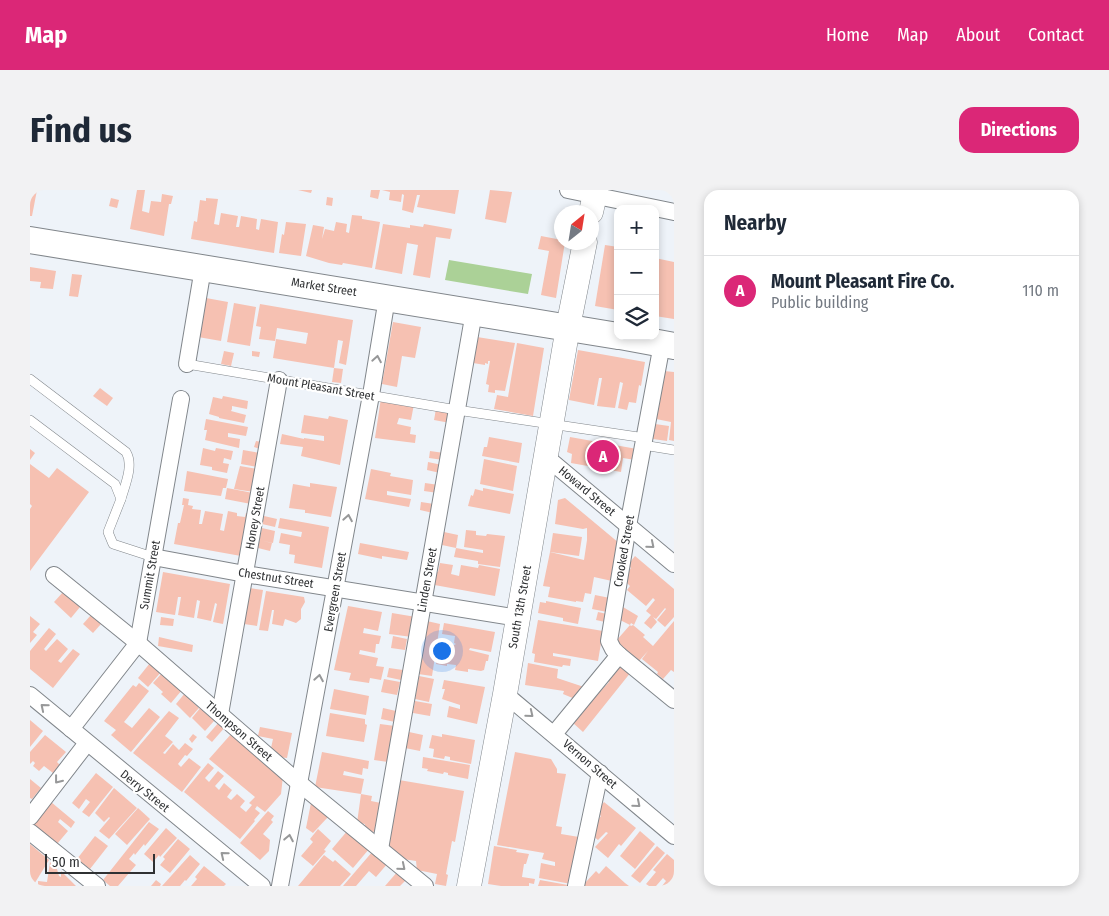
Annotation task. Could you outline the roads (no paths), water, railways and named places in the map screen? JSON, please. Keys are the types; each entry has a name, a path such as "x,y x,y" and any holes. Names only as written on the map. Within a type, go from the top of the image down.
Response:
{"main road":[{"name":"Market Street","path":"30,240 614,335"},
{"name":"South 13th Street","path":"470,886 568,327 583,250"},
{"name":"Market Street","path":"641,340 668,345"}],"street":[{"path":"568,190 594,199 674,212"},
{"name":"Mount Pleasant Street","path":"187,364 203,268"},
{"name":"Evergreen Street","path":"280,886 371,395 387,298"},
{"name":"Linden Street","path":"380,849 474,312"},
{"name":"Crooked Street","path":"619,654 609,642 644,442 668,345"},
{"name":"Honey Street","path":"220,714 279,380"},
{"name":"Summit Street","path":"71,730 138,643 181,400"},
{"name":"Howard Street","path":"546,457 674,564"},
{"name":"Chestnut Street","path":"153,557 245,574 518,618"},
{"name":"Thompson Street","path":"54,575 138,643 299,783 425,886"},
{"path":"554,734 619,654 674,700"},
{"name":"Vernon Street","path":"505,694 674,836"},
{"name":"Derry Street","path":"30,695 262,886"},
{"path":"30,816 86,743"},
{"path":"576,886 600,773"},
{"path":"30,832 97,886"}],"lane":[{"name":"Mount Pleasant Street","path":"187,364 457,410 552,424 644,442 674,450"},
{"path":"30,379 126,452 130,458 128,475 108,532 113,544 153,557"},
{"path":"30,420 115,484 121,499"}],"place":[{"name":"Mount Pleasant Fire Co.","path":"603,456"}]}
